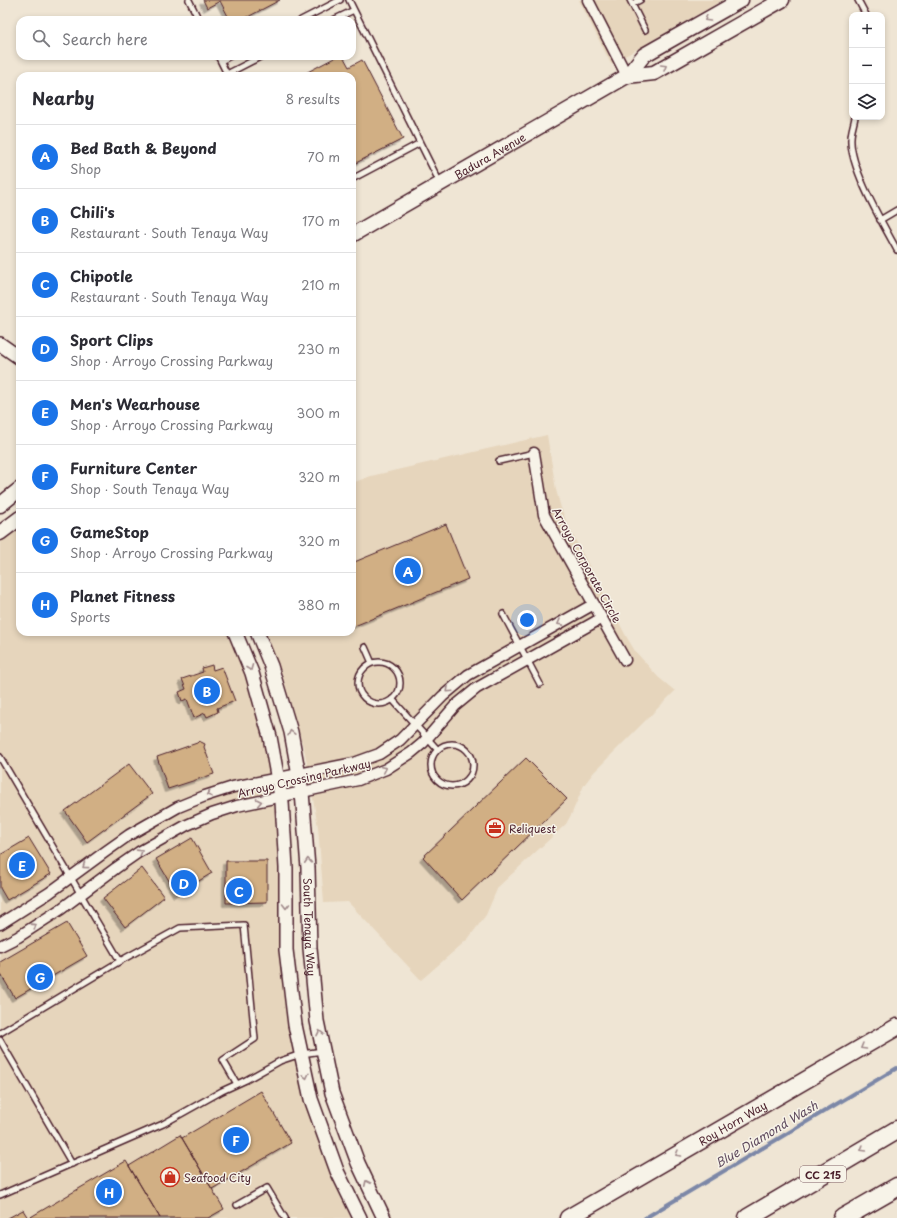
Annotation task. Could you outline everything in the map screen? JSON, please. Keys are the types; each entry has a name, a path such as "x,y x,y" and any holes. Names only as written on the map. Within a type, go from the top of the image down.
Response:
{"highway":[{"name":"CC 215","path":"748,1218 897,1130"},
{"path":"843,1218 897,1187"},
{"path":"847,1218 897,1198"}],"main road":[{"name":"Badura Avenue","path":"356,233 627,76 644,55 741,0"},
{"name":"Badura Avenue","path":"627,76 654,73 782,0"},
{"path":"0,505 16,492"},
{"path":"0,533 16,521"},
{"name":"Roy Horn Way","path":"568,1218 897,1027"}],"street":[{"path":"588,0 627,76"},
{"path":"0,344 16,355"},
{"name":"Arroyo Corporate Circle","path":"534,453 544,515 625,660"},
{"name":"Arroyo Crossing Parkway","path":"0,924 49,893 129,835 178,807 233,787 354,763 367,759 390,748 415,726 455,685 477,669 594,604"},
{"name":"Arroyo Crossing Parkway","path":"0,946 24,933 60,909 139,852 187,825 212,814 238,806 358,780 399,762 412,753 466,696 490,680 602,618"},
{"name":"South Tenaya Way","path":"237,636 254,680 270,737 281,797 286,868 286,950 295,1025 301,1054 312,1099 336,1170 360,1218"},
{"name":"South Tenaya Way","path":"258,636 271,666 292,732 302,792 308,868 310,948 317,1021 335,1100 358,1163 384,1218"}],"lane":[{"path":"189,0 197,16"},
{"path":"309,16 340,0"},
{"path":"349,0 441,184"},
{"path":"640,0 631,2 645,30"},
{"path":"858,0 864,12"},
{"path":"341,16 354,10"},
{"path":"220,60 226,72"},
{"path":"233,72 255,60"},
{"path":"854,120 851,138 854,163 880,220 897,250"},
{"path":"356,177 420,143"},
{"path":"880,220 897,210"},
{"path":"499,461 534,453"},
{"path":"503,614 540,684"},
{"path":"365,647 372,663"},
{"path":"385,662 396,670 399,675 399,688 392,699 386,703 372,702 361,693 359,679 361,673 372,663 385,662"},
{"path":"392,699 438,750"},
{"path":"454,743 466,748 473,759 472,772 469,778 457,786 442,784 436,779 432,773 431,766 432,758 438,750 447,744 454,743"},
{"path":"0,757 120,961"},
{"path":"0,1033 120,961 180,928 244,925 255,1039 223,1060 237,1084"},
{"path":"0,1040 72,1164"},
{"path":"0,1195 163,1124 222,1090 237,1084 280,1061 301,1054 324,1051"},
{"path":"237,1205 267,1188 284,1218"}],"shaded area":[{"path":"579,0 723,0 611,64"},
{"path":"547,435 556,490 568,526 635,651 658,677 675,691 594,772 584,785 566,824 498,887 486,915 468,939 421,980 348,902 324,903 318,827 305,753 284,680 268,636 356,636 356,482 371,476"},
{"path":"16,529 16,636 229,636 245,675 263,738 274,803 278,868 279,950 287,1026 304,1101 330,1173 351,1218 0,1218 0,541"}],"building":[{"path":"203,0 280,0 250,16 228,16 220,1 207,8"},
{"path":"330,60 345,60 349,67 362,60 403,139 356,163 356,72 308,72"},
{"path":"446,524 468,579 356,625 356,561"},
{"path":"212,665 213,670 222,667 235,701 217,708 218,712 207,717 205,713 194,718 187,699 182,701 179,692 186,689 182,679 203,672 202,668"},
{"path":"199,741 205,744 204,747 214,774 168,789 157,757"},
{"name":"Reliquest","path":"526,758 567,799 462,900 423,857"},
{"path":"129,764 152,794 87,842 65,811"},
{"path":"29,838 51,874 7,900 0,888 0,855"},
{"path":"192,838 212,873 177,894 156,859"},
{"path":"226,861 267,861 267,902 226,903"},
{"path":"142,868 164,897 125,927 103,898"},
{"path":"67,923 87,956 15,998 0,973 0,962"},
{"path":"261,1091 291,1143 212,1189 182,1138"},
{"name":"Seafood City","path":"180,1135 224,1209 208,1218 160,1218 129,1166"},
{"path":"126,1161 160,1218 29,1218"},
{"path":"23,1210 28,1218 8,1218"}],"waterway":[{"name":"Blue Diamond Wash","path":"645,1218 897,1068"}],"place":[{"name":"Bed Bath & Beyond","path":"408,571"},
{"name":"Chili's","path":"207,691"},
{"name":"Reliquest","path":"495,828"},
{"name":"Men's Wearhouse","path":"22,865"},
{"name":"Sport Clips","path":"184,883"},
{"name":"Chipotle","path":"239,891"},
{"name":"GameStop","path":"40,977"},
{"name":"Furniture Center","path":"236,1140"},
{"name":"Seafood City","path":"170,1177"},
{"name":"Planet Fitness","path":"109,1192"}]}
